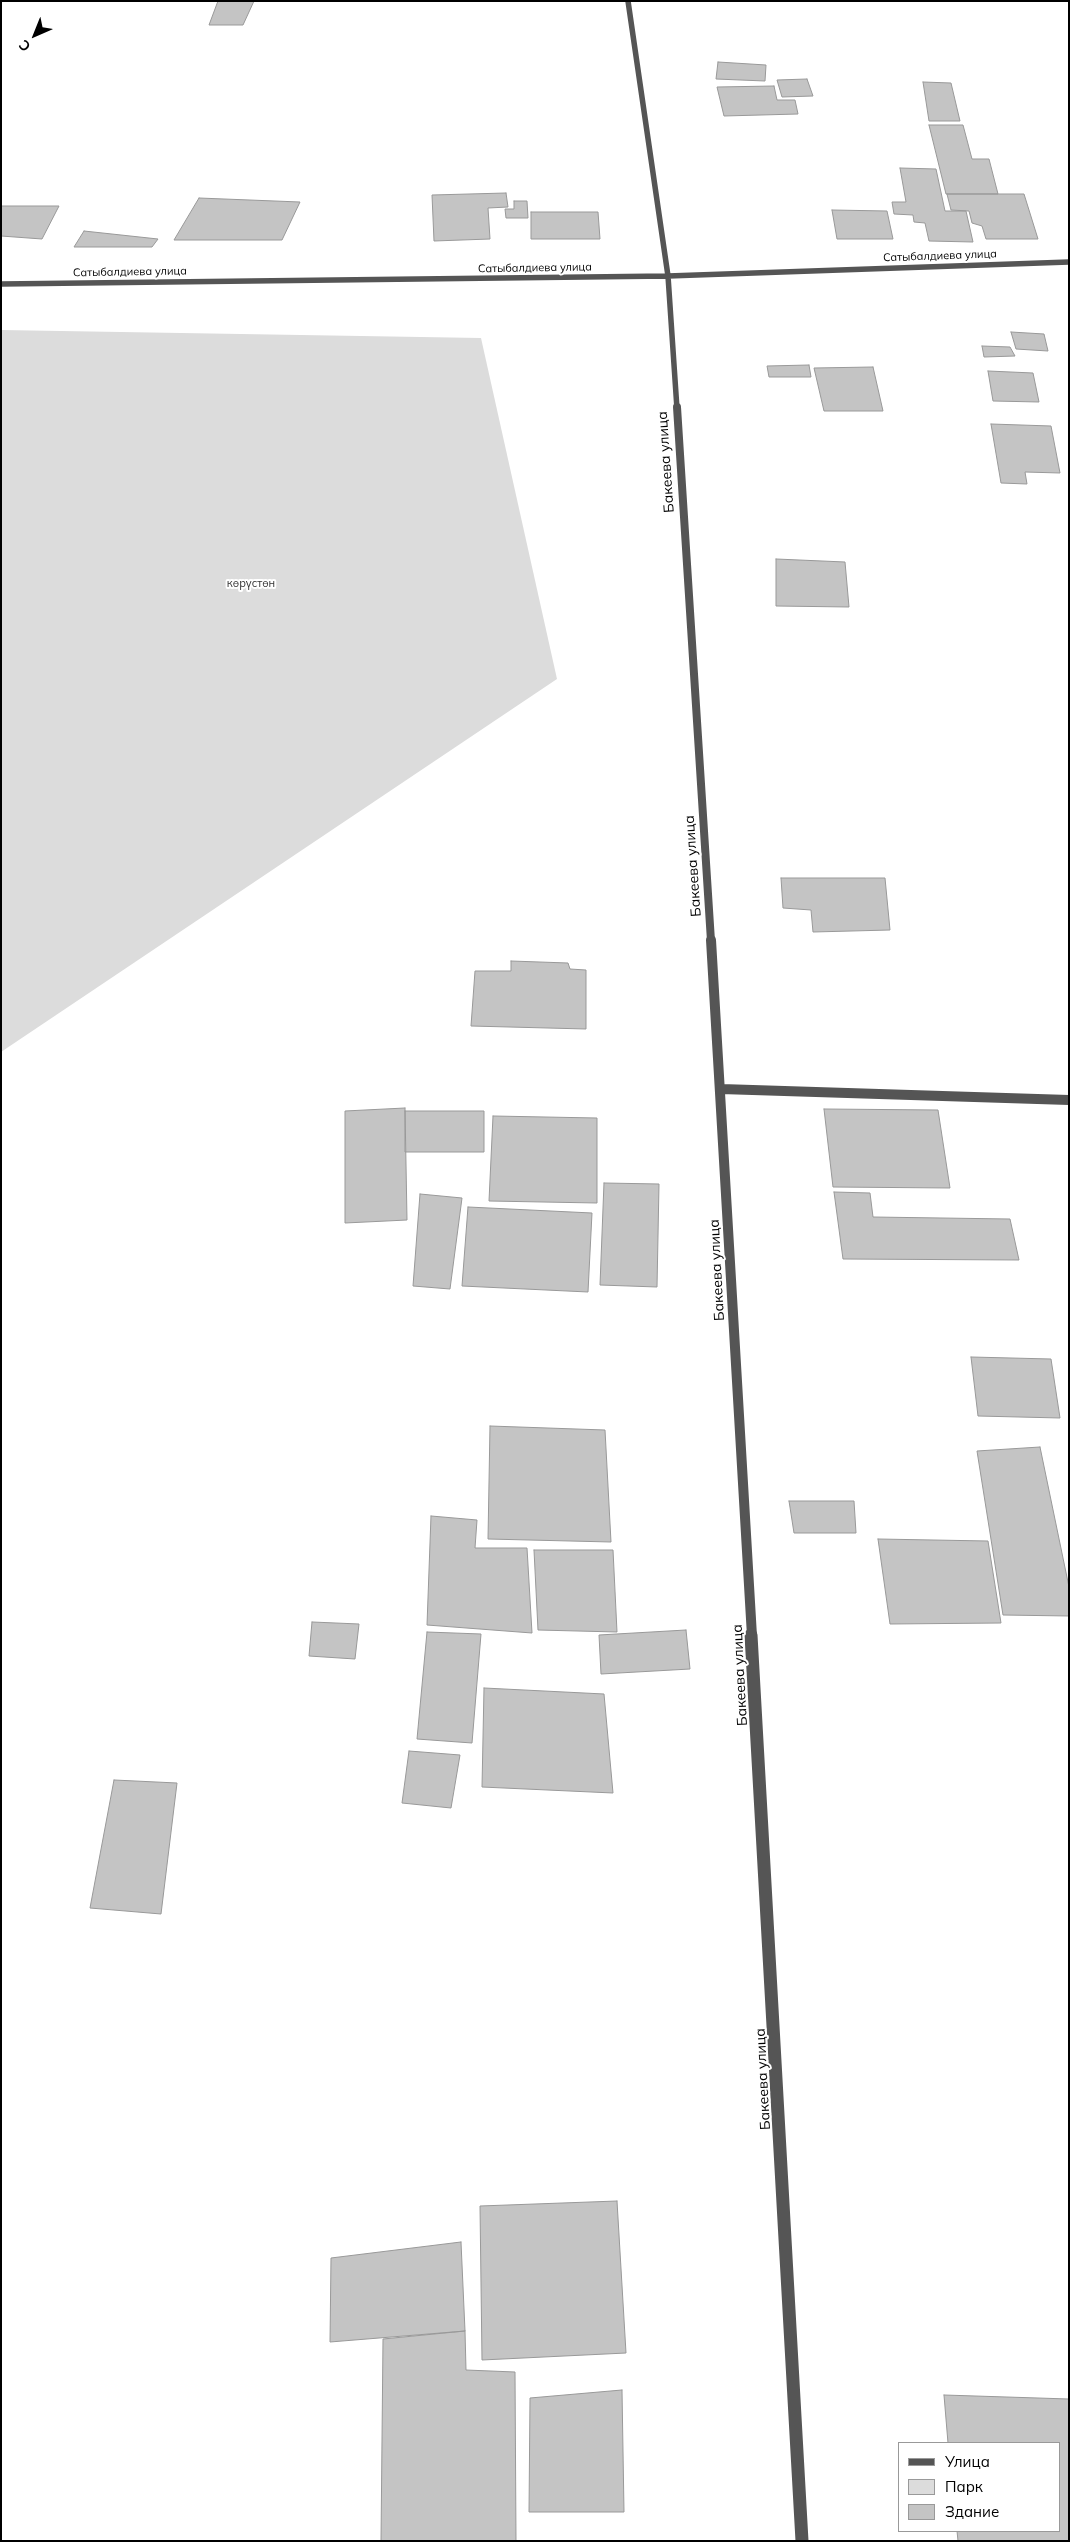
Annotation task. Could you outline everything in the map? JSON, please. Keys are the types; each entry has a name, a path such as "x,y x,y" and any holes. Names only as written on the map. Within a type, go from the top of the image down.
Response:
{"street":[{"name":"Бакеева улица","path":"628,1 668,276 721,1089 802,2541"},
{"name":"Сатыбалдиева улица","path":"1,284 668,276 1069,262"},
{"path":"721,1089 1069,1100"}],"green space":[{"name":"көрүстөн","path":"1,330 481,338 557,679 1,1052"}],"building":[{"path":"218,1 254,1 243,25 209,25"},
{"path":"718,62 766,65 765,81 716,79"},
{"path":"807,79 813,96 782,97 777,80"},
{"path":"923,82 951,83 960,121 929,121"},
{"path":"774,86 777,100 795,100 798,114 724,116 717,87"},
{"path":"929,125 963,125 972,159 989,159 998,194 946,194"},
{"path":"900,168 936,169 945,211 966,211 973,242 929,241 925,223 914,222 913,215 894,214 892,202 906,202"},
{"path":"506,193 508,207 488,208 490,239 434,241 432,195"},
{"path":"947,194 1024,194 1038,239 986,239 982,226 972,223 969,211 951,210"},
{"path":"199,198 300,202 282,240 174,240"},
{"path":"514,201 527,201 528,218 506,218 505,209 514,209"},
{"path":"1,206 59,206 42,239 1,236"},
{"path":"832,210 887,211 893,239 837,239"},
{"path":"531,212 598,212 600,239 531,239"},
{"path":"84,231 158,239 152,247 74,247"},
{"path":"1011,332 1044,334 1048,351 1016,349"},
{"path":"982,346 1010,347 1015,356 984,357"},
{"path":"809,365 811,377 769,377 767,366"},
{"path":"873,367 883,411 824,411 814,368"},
{"path":"988,371 1033,373 1039,402 993,401"},
{"path":"991,424 1051,426 1060,473 1025,472 1027,484 1001,483"},
{"path":"776,559 845,562 849,607 776,606"},
{"path":"781,878 885,878 890,930 813,932 811,910 783,908"},
{"path":"511,961 568,963 570,969 586,970 586,1029 471,1026 475,971 511,971"},
{"path":"405,1108 407,1220 345,1223 345,1111"},
{"path":"824,1109 938,1110 950,1188 833,1187"},
{"path":"405,1111 484,1111 484,1152 405,1152"},
{"path":"493,1116 597,1118 597,1203 489,1201"},
{"path":"604,1183 659,1184 657,1287 600,1285"},
{"path":"834,1192 870,1193 873,1217 1010,1219 1019,1260 843,1259"},
{"path":"420,1194 462,1198 450,1289 413,1286"},
{"path":"468,1207 592,1213 588,1292 462,1286"},
{"path":"971,1357 1051,1359 1060,1418 978,1416"},
{"path":"490,1426 605,1430 611,1542 488,1539"},
{"path":"1040,1447 1069,1587 1069,1616 1003,1615 977,1451"},
{"path":"789,1501 854,1501 856,1533 794,1533"},
{"path":"431,1516 477,1520 475,1548 527,1548 532,1633 427,1625"},
{"path":"878,1539 988,1541 1001,1623 890,1624"},
{"path":"534,1550 613,1550 617,1632 538,1630"},
{"path":"312,1622 359,1624 355,1659 309,1656"},
{"path":"686,1630 690,1669 601,1674 599,1635"},
{"path":"427,1632 481,1634 472,1743 417,1739"},
{"path":"484,1688 604,1694 613,1793 482,1787"},
{"path":"409,1751 460,1755 451,1808 402,1803"},
{"path":"114,1780 177,1783 161,1914 90,1908"},
{"path":"617,2201 626,2353 482,2360 480,2206"},
{"path":"461,2242 465,2331 330,2342 331,2258"},
{"path":"465,2331 466,2370 515,2372 516,2541 381,2541 383,2339"},
{"path":"622,2390 624,2512 529,2512 530,2398"},
{"path":"944,2395 1069,2399 1069,2541 958,2541 957,2532 1060,2532 1060,2442 948,2442"}]}
